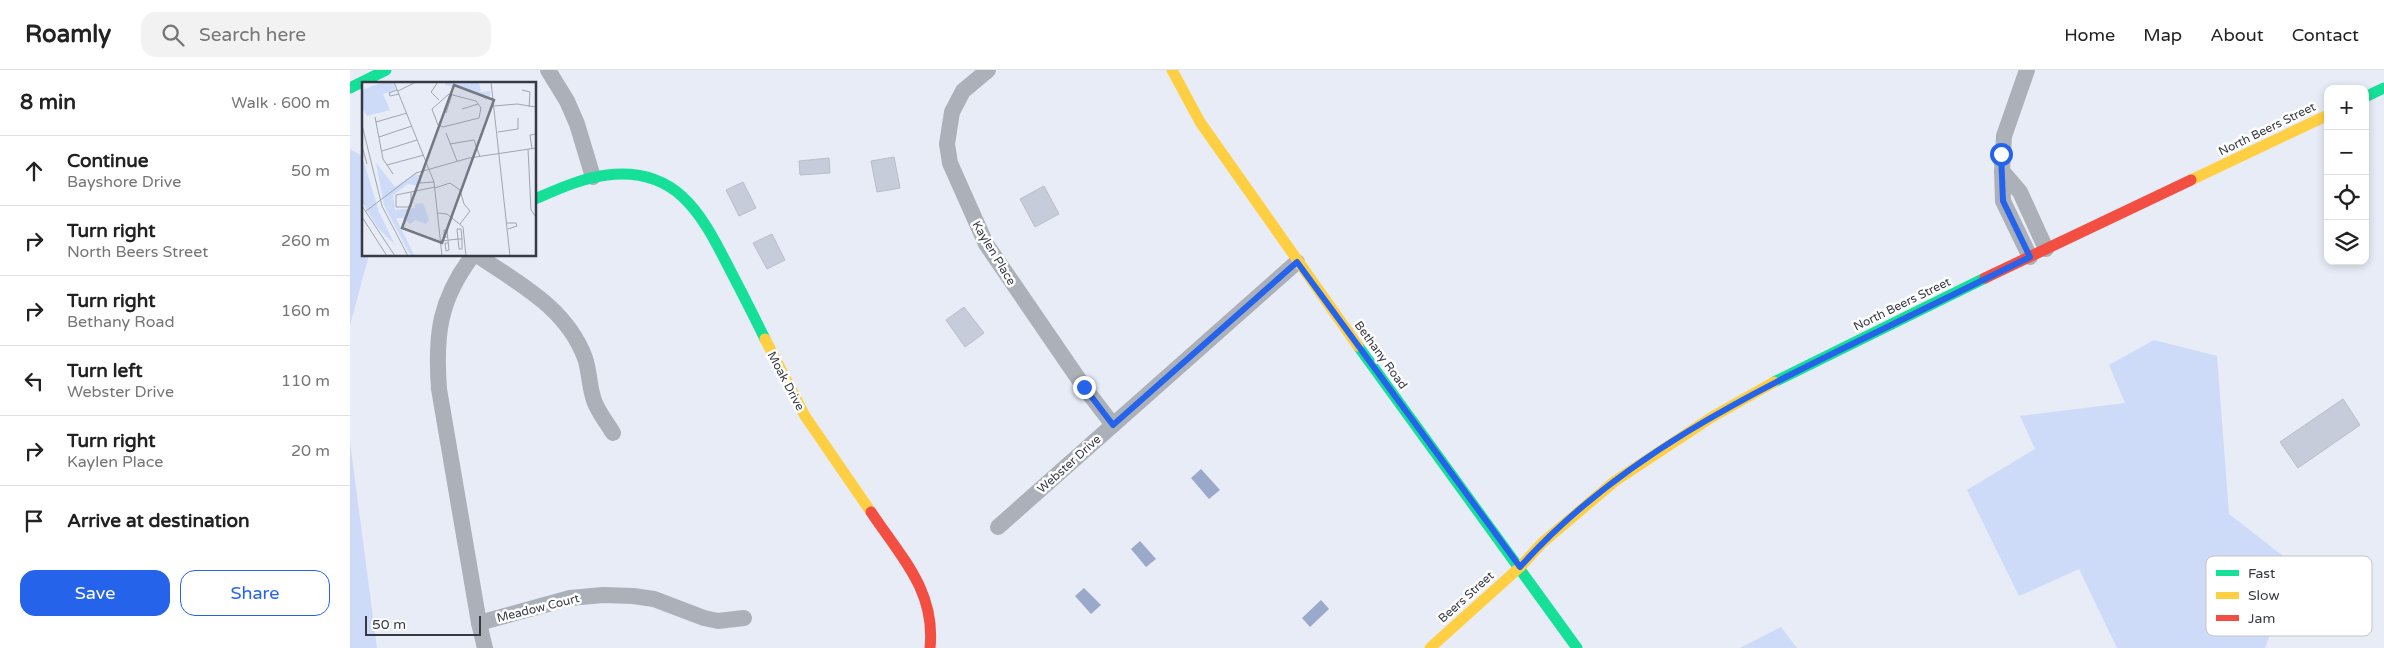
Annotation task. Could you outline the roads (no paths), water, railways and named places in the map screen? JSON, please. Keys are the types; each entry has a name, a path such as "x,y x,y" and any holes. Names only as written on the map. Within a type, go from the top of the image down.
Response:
{"street":[{"path":"350,88 386,70"},
{"path":"548,70 567,101 577,124 593,177"},
{"name":"Kaylen Place","path":"988,70 964,92 952,112 947,144 950,162 975,221 999,265 1113,425"},
{"name":"Bethany Road","path":"1172,70 1200,122 1297,262 1577,648"},
{"path":"2027,70 2004,136 2002,171 2003,201 2030,257"},
{"path":"2369,95 2384,88"},
{"name":"North Beers Street","path":"1520,567 1542,542 1615,481 1712,417 1782,378 2046,249 2324,117"},
{"path":"2002,171 2020,192 2046,249"},
{"name":"Moak Drive","path":"536,199 593,177 628,172 654,177 677,189 698,210 805,416 922,588 928,604 932,628 930,648"},
{"path":"472,256 450,290 440,329 437,361 440,390 479,623 485,648"},
{"path":"478,256 544,300 558,312 571,329 586,359 594,402 612,432"},
{"name":"Webster Drive","path":"998,526 1297,262"},
{"name":"Beers Street","path":"1430,648 1520,567"},
{"name":"Meadow Court","path":"479,623 570,598 603,594 654,599 704,618 718,620 744,618"}]}
